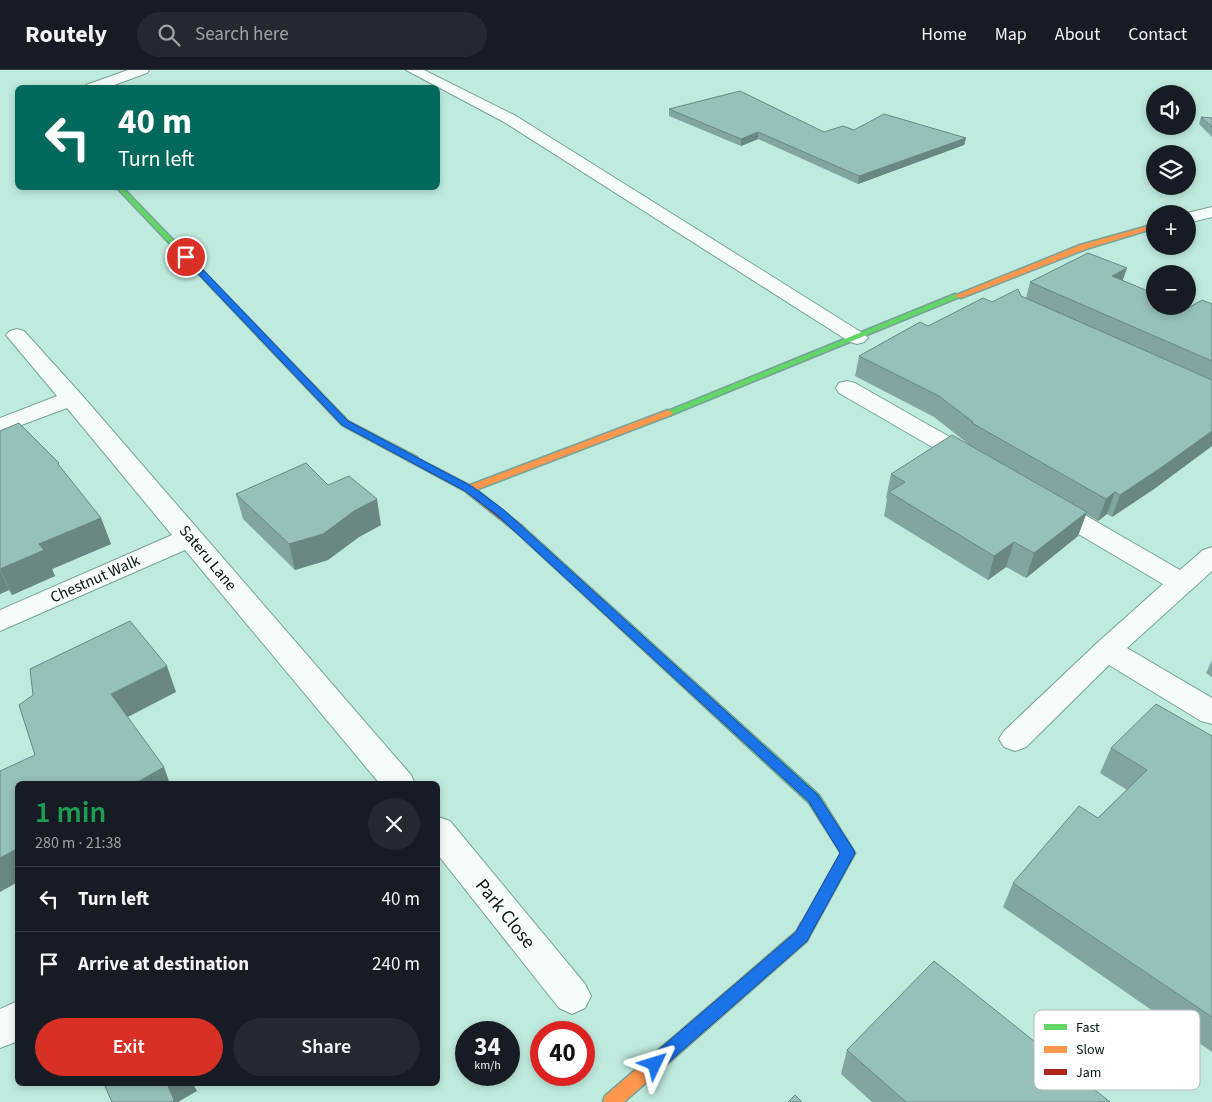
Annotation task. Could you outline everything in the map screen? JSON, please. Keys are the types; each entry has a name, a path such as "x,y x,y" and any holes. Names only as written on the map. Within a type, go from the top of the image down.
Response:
{"street":[{"path":"100,85 142,70"},
{"path":"413,70 510,119 857,338"},
{"path":"122,190 345,423 469,489 501,513 814,799 848,853 802,936 611,1102"},
{"path":"1196,216 1212,212"},
{"path":"469,489 730,390 1108,238 1146,228"},
{"name":"Sateru Lane","path":"17,335 191,537 395,781"},
{"path":"848,388 993,473"},
{"path":"0,426 72,398"},
{"path":"1028,493 1182,583"},
{"name":"Chestnut Walk","path":"0,621 191,537"},
{"path":"1015,739 1106,650 1212,556"},
{"path":"1106,650 1212,713"},
{"name":"Park Close","path":"440,834 572,996"},
{"path":"0,1030 15,1021"}],"building":[{"path":"740,91 824,132 843,126 854,130 884,114 966,138 859,176 758,132 741,139 669,109"},
{"path":"1201,117 1212,118 1212,127"},
{"path":"1088,253 1127,268 1112,276 1146,290 1146,315 1196,315 1196,303 1202,300 1212,304 1212,361 1030,282"},
{"path":"1018,289 1021,296 1212,380 1212,431 1120,495 1115,492 1106,499 972,423 939,396 859,356 920,322 928,326 983,298 992,302"},
{"path":"19,423 59,463 101,518 39,544 44,550 0,569 0,431"},
{"path":"952,435 1087,512 1034,553 1014,542 994,556 889,492 905,482 891,474"},
{"path":"306,463 328,485 349,476 377,499 354,511 323,534 289,544 236,494"},
{"path":"130,621 167,666 111,694 164,767 139,781 15,781 15,850 0,858 0,771 35,755 19,705 33,695 30,669"},
{"path":"1156,704 1212,736 1212,1017 1013,883 1079,806 1098,818 1147,770 1111,748"},
{"path":"934,961 1034,1041 1034,1090 1095,1090 1110,1102 906,1102 847,1050"},
{"path":"105,1086 168,1086 174,1100 172,1102 112,1102"},
{"path":"795,1095 802,1102 788,1102"}],"traffic: fast":[{"path":"122,190 345,423 413,459"},
{"path":"668,413 958,296"},
{"path":"518,528 814,799 848,853 806,928"}],"traffic: slow":[{"path":"958,296 1083,247 1146,229"},
{"path":"469,489 668,413"},
{"path":"611,1102 802,936 806,928"}],"traffic: jam":[{"path":"413,459 469,489 518,528"}],"route":[{"path":"186,257 345,423 469,489 501,513 814,799 848,853 802,936 655,1064"}]}
